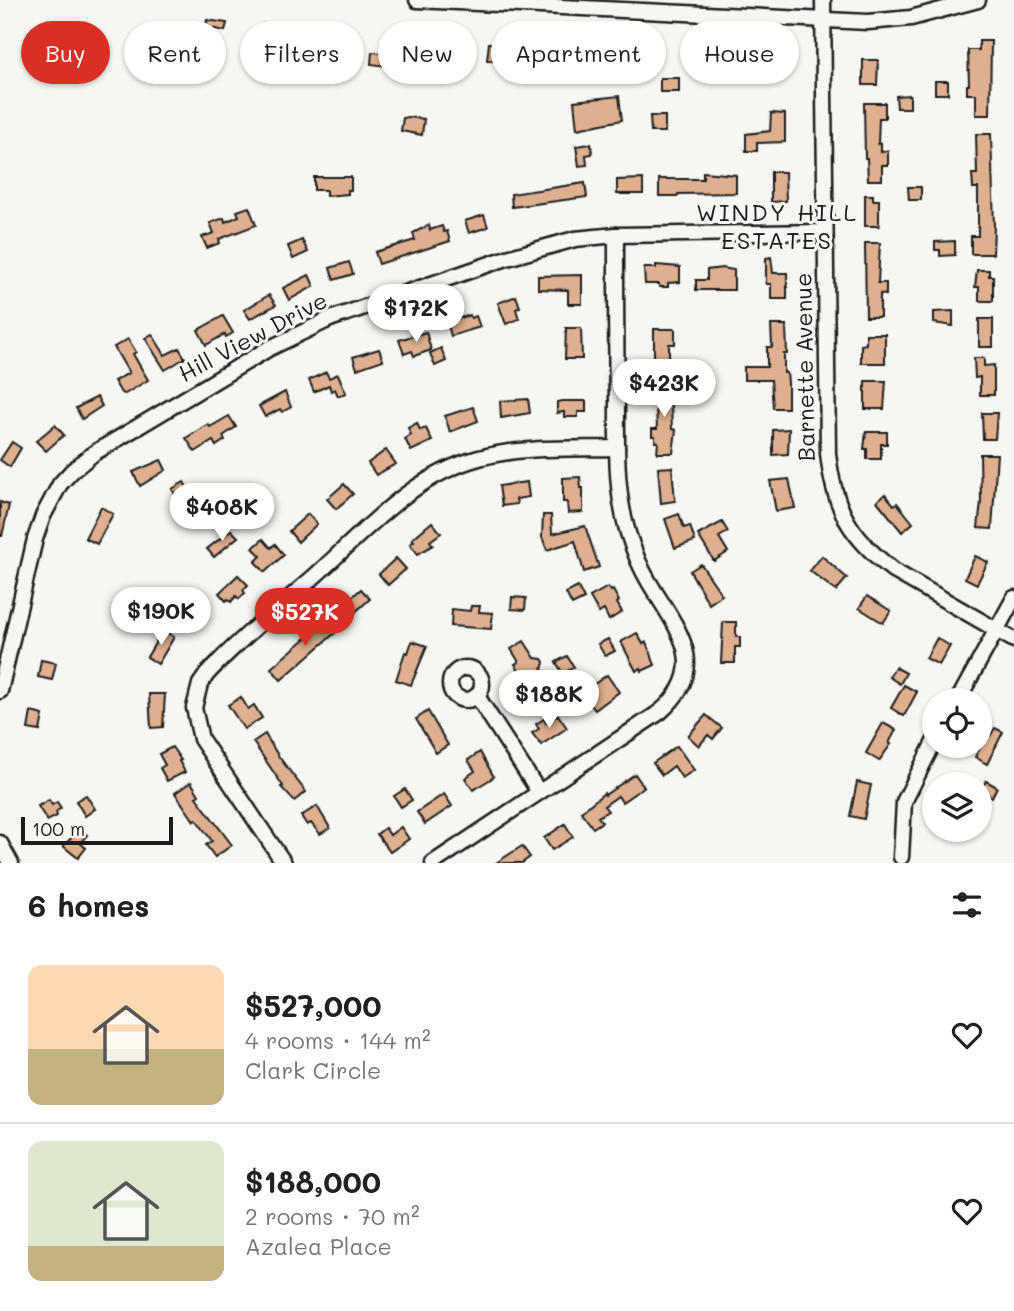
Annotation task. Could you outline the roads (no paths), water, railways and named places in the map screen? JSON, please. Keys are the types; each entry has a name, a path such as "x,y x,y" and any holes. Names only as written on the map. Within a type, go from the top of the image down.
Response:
{"street":[{"path":"417,0 536,3 868,22 911,18 978,0"},
{"name":"Barnette Avenue","path":"823,0 828,453 830,474 841,511 856,536 885,564 1014,640"},
{"name":"Hill View Drive","path":"0,691 26,572 43,516 60,484 72,471 116,437 268,349 330,318 548,245 575,239 616,235 825,232"},
{"path":"433,863 660,712 676,696 686,673 683,638 649,582 629,536 619,492 616,235"},
{"path":"284,863 201,739 194,708 200,684 206,674 400,498 439,473 478,458 502,453 541,449 617,448"},
{"path":"965,688 1014,598"},
{"path":"477,696 538,792"},
{"path":"901,857 904,802 926,758"},
{"path":"0,843 11,863"}],"district":[{"name":"WINDY HILL ESTATES","path":"777,227"}]}
